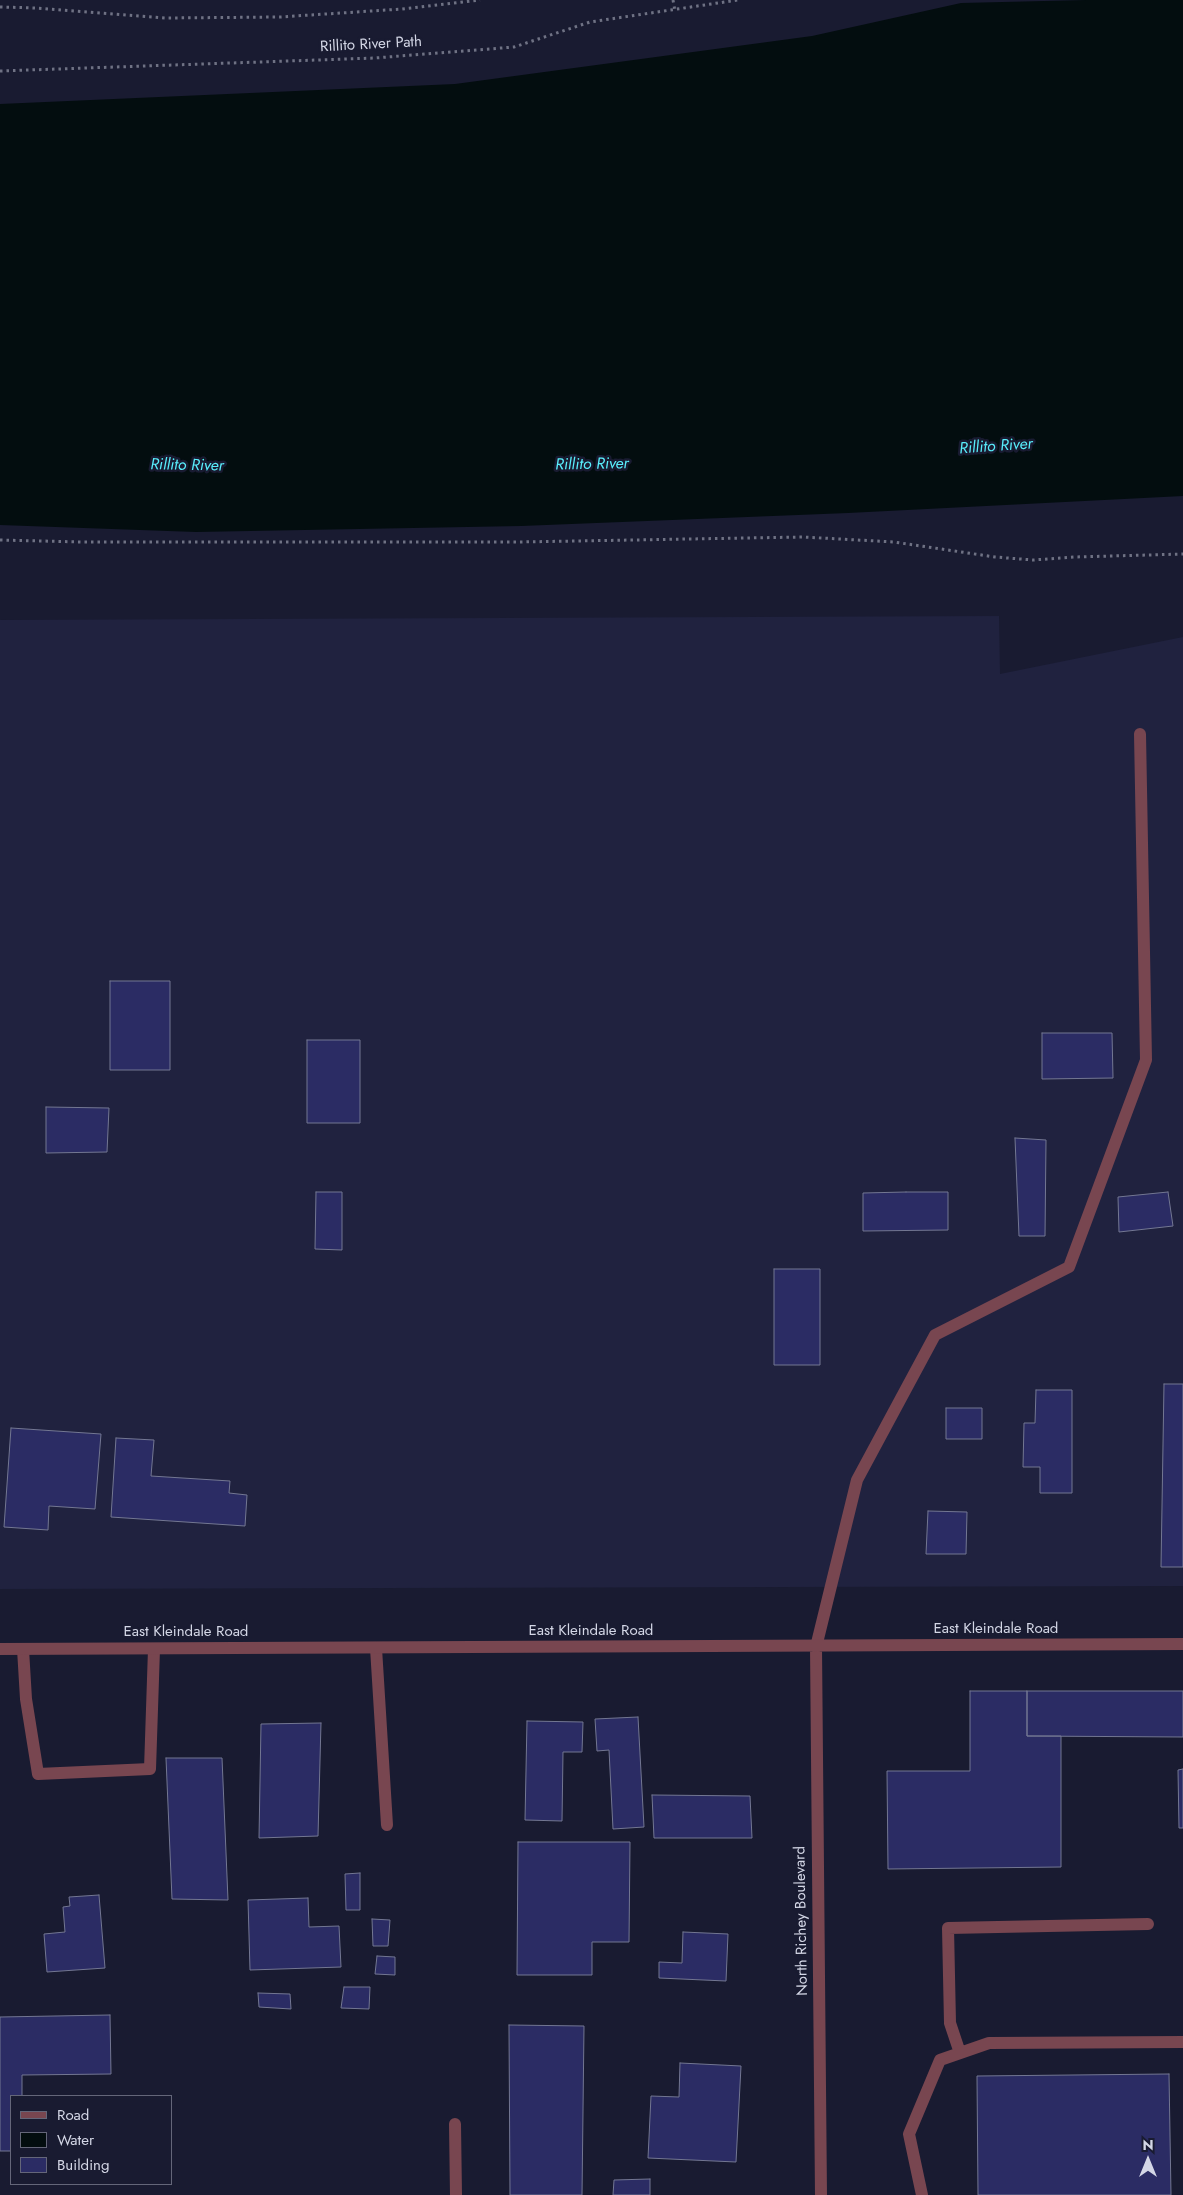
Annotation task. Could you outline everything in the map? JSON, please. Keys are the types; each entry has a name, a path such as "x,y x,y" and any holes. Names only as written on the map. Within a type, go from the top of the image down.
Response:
{"street":[{"name":"North Richey Boulevard","path":"821,2195 816,1647 857,1480 935,1336 1069,1267 1146,1060 1140,734"},
{"name":"East Kleindale Road","path":"0,1649 1183,1644"},
{"path":"22,1649 26,1699 38,1774 150,1769 154,1648"},
{"path":"376,1648 387,1825"},
{"path":"960,2053 950,2023 948,1928 1148,1924"},
{"path":"922,2195 909,2134 940,2060 989,2043 1183,2042"},
{"path":"455,2124 456,2195"}],"path":[{"path":"0,7 165,18 280,17 402,9 480,0"},
{"path":"673,0 674,10"},
{"name":"Rillito River Path","path":"0,71 375,58 514,47 590,22 738,0"},
{"path":"0,540 82,542 519,542 803,537 894,542 995,557 1033,560 1183,554"}],"shaded area":[{"path":"999,616 1000,674 1183,637 1183,1586 0,1589 0,620"}],"water":[{"name":"Rillito River","path":"1183,0 1183,496 848,513 521,526 196,532 0,525 0,104 455,84 812,36 961,3"}],"building":[{"path":"110,981 170,981 170,1070 110,1070"},
{"path":"1042,1033 1112,1033 1113,1078 1042,1079"},
{"path":"307,1040 360,1040 360,1123 307,1123"},
{"path":"46,1107 109,1108 107,1152 46,1153"},
{"path":"1015,1138 1046,1140 1045,1236 1019,1236"},
{"path":"316,1192 342,1192 342,1250 315,1249"},
{"path":"948,1192 948,1230 863,1231 863,1193"},
{"path":"1168,1192 1173,1226 1119,1232 1118,1197"},
{"path":"774,1269 820,1269 820,1365 774,1365"},
{"path":"1164,1384 1183,1384 1183,1567 1161,1567"},
{"path":"1036,1390 1072,1390 1072,1493 1040,1493 1040,1467 1023,1467 1024,1423 1035,1423"},
{"path":"946,1408 982,1408 982,1439 946,1439"},
{"path":"11,1428 101,1434 95,1509 49,1506 48,1530 4,1527"},
{"path":"116,1438 154,1440 151,1476 230,1481 229,1493 247,1495 245,1526 111,1517"},
{"path":"928,1511 967,1512 966,1554 926,1554"},
{"path":"970,1691 1027,1691 1027,1736 1061,1736 1061,1867 888,1869 887,1771 970,1771"},
{"path":"1027,1691 1183,1691 1183,1737 1027,1736"},
{"path":"638,1717 644,1827 613,1829 609,1750 597,1751 595,1719"},
{"path":"527,1721 583,1722 582,1752 563,1752 562,1821 525,1820"},
{"path":"321,1723 318,1836 259,1838 261,1724"},
{"path":"166,1758 222,1758 228,1900 172,1899"},
{"path":"1183,1769 1183,1828 1179,1828 1178,1770"},
{"path":"652,1795 750,1796 752,1838 654,1838"},
{"path":"518,1842 630,1842 629,1942 592,1942 592,1975 517,1975"},
{"path":"360,1873 360,1910 346,1910 345,1874"},
{"path":"99,1895 105,1968 47,1972 44,1934 65,1932 63,1907 70,1906 69,1897"},
{"path":"308,1898 309,1927 339,1926 341,1967 250,1970 248,1900"},
{"path":"372,1919 390,1920 388,1946 373,1946"},
{"path":"683,1932 728,1934 726,1981 659,1978 659,1962 682,1963"},
{"path":"377,1956 395,1957 395,1975 375,1974"},
{"path":"344,1987 370,1987 369,2009 341,2008"},
{"path":"258,1993 290,1994 291,2009 259,2007"},
{"path":"110,2015 111,2074 22,2075 22,2095 10,2095 10,2151 0,2151 0,2017"},
{"path":"509,2025 584,2026 582,2195 510,2195"},
{"path":"680,2063 741,2066 736,2162 648,2158 651,2096 679,2097"},
{"path":"1169,2074 1171,2195 978,2195 977,2076"},
{"path":"650,2179 650,2195 613,2195 614,2180"}]}
